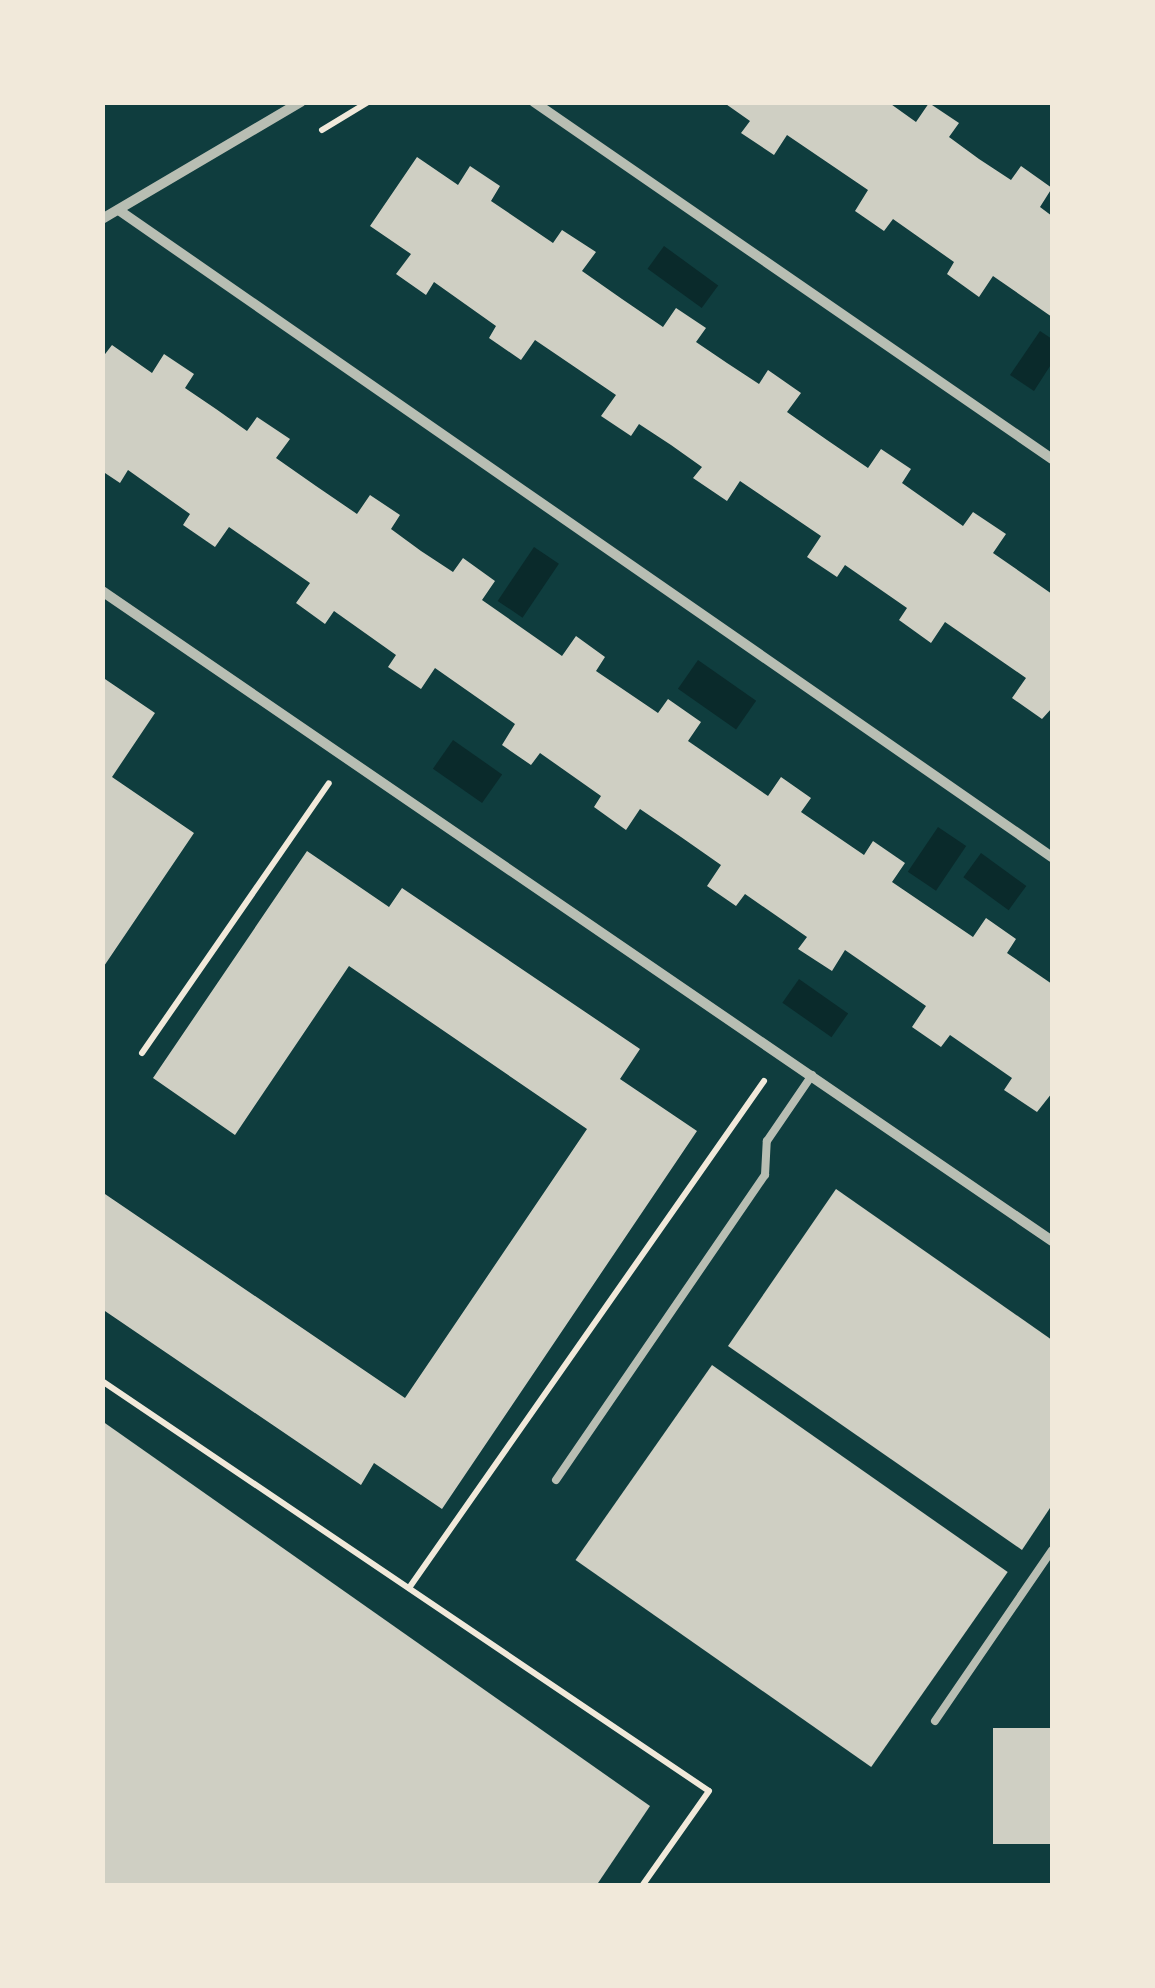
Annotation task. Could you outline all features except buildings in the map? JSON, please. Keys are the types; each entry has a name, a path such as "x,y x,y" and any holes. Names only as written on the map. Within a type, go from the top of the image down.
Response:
{"street":[{"path":"102,219 301,102"},
{"path":"534,102 1052,459"},
{"path":"120,211 1052,857"},
{"path":"102,591 1052,1242"}],"lane":[{"path":"556,1480 765,1175 767,1141 812,1075"},
{"path":"934,1721 1052,1550"}],"path":[{"path":"142,1053 347,757"},
{"path":"408,1588 782,1055"},
{"path":"102,1381 708,1792 642,1886"}],"water":[{"path":"664,246 718,285 702,308 648,269"},
{"path":"1040,331 1052,339 1052,363 1034,391 1010,375"},
{"path":"534,547 559,564 523,618 498,601"},
{"path":"698,660 756,701 736,729 678,689"},
{"path":"453,740 502,774 482,803 433,769"},
{"path":"938,827 966,846 936,891 908,872"},
{"path":"981,853 1026,886 1009,910 963,877"},
{"path":"799,979 848,1013 832,1037 782,1003"}]}
